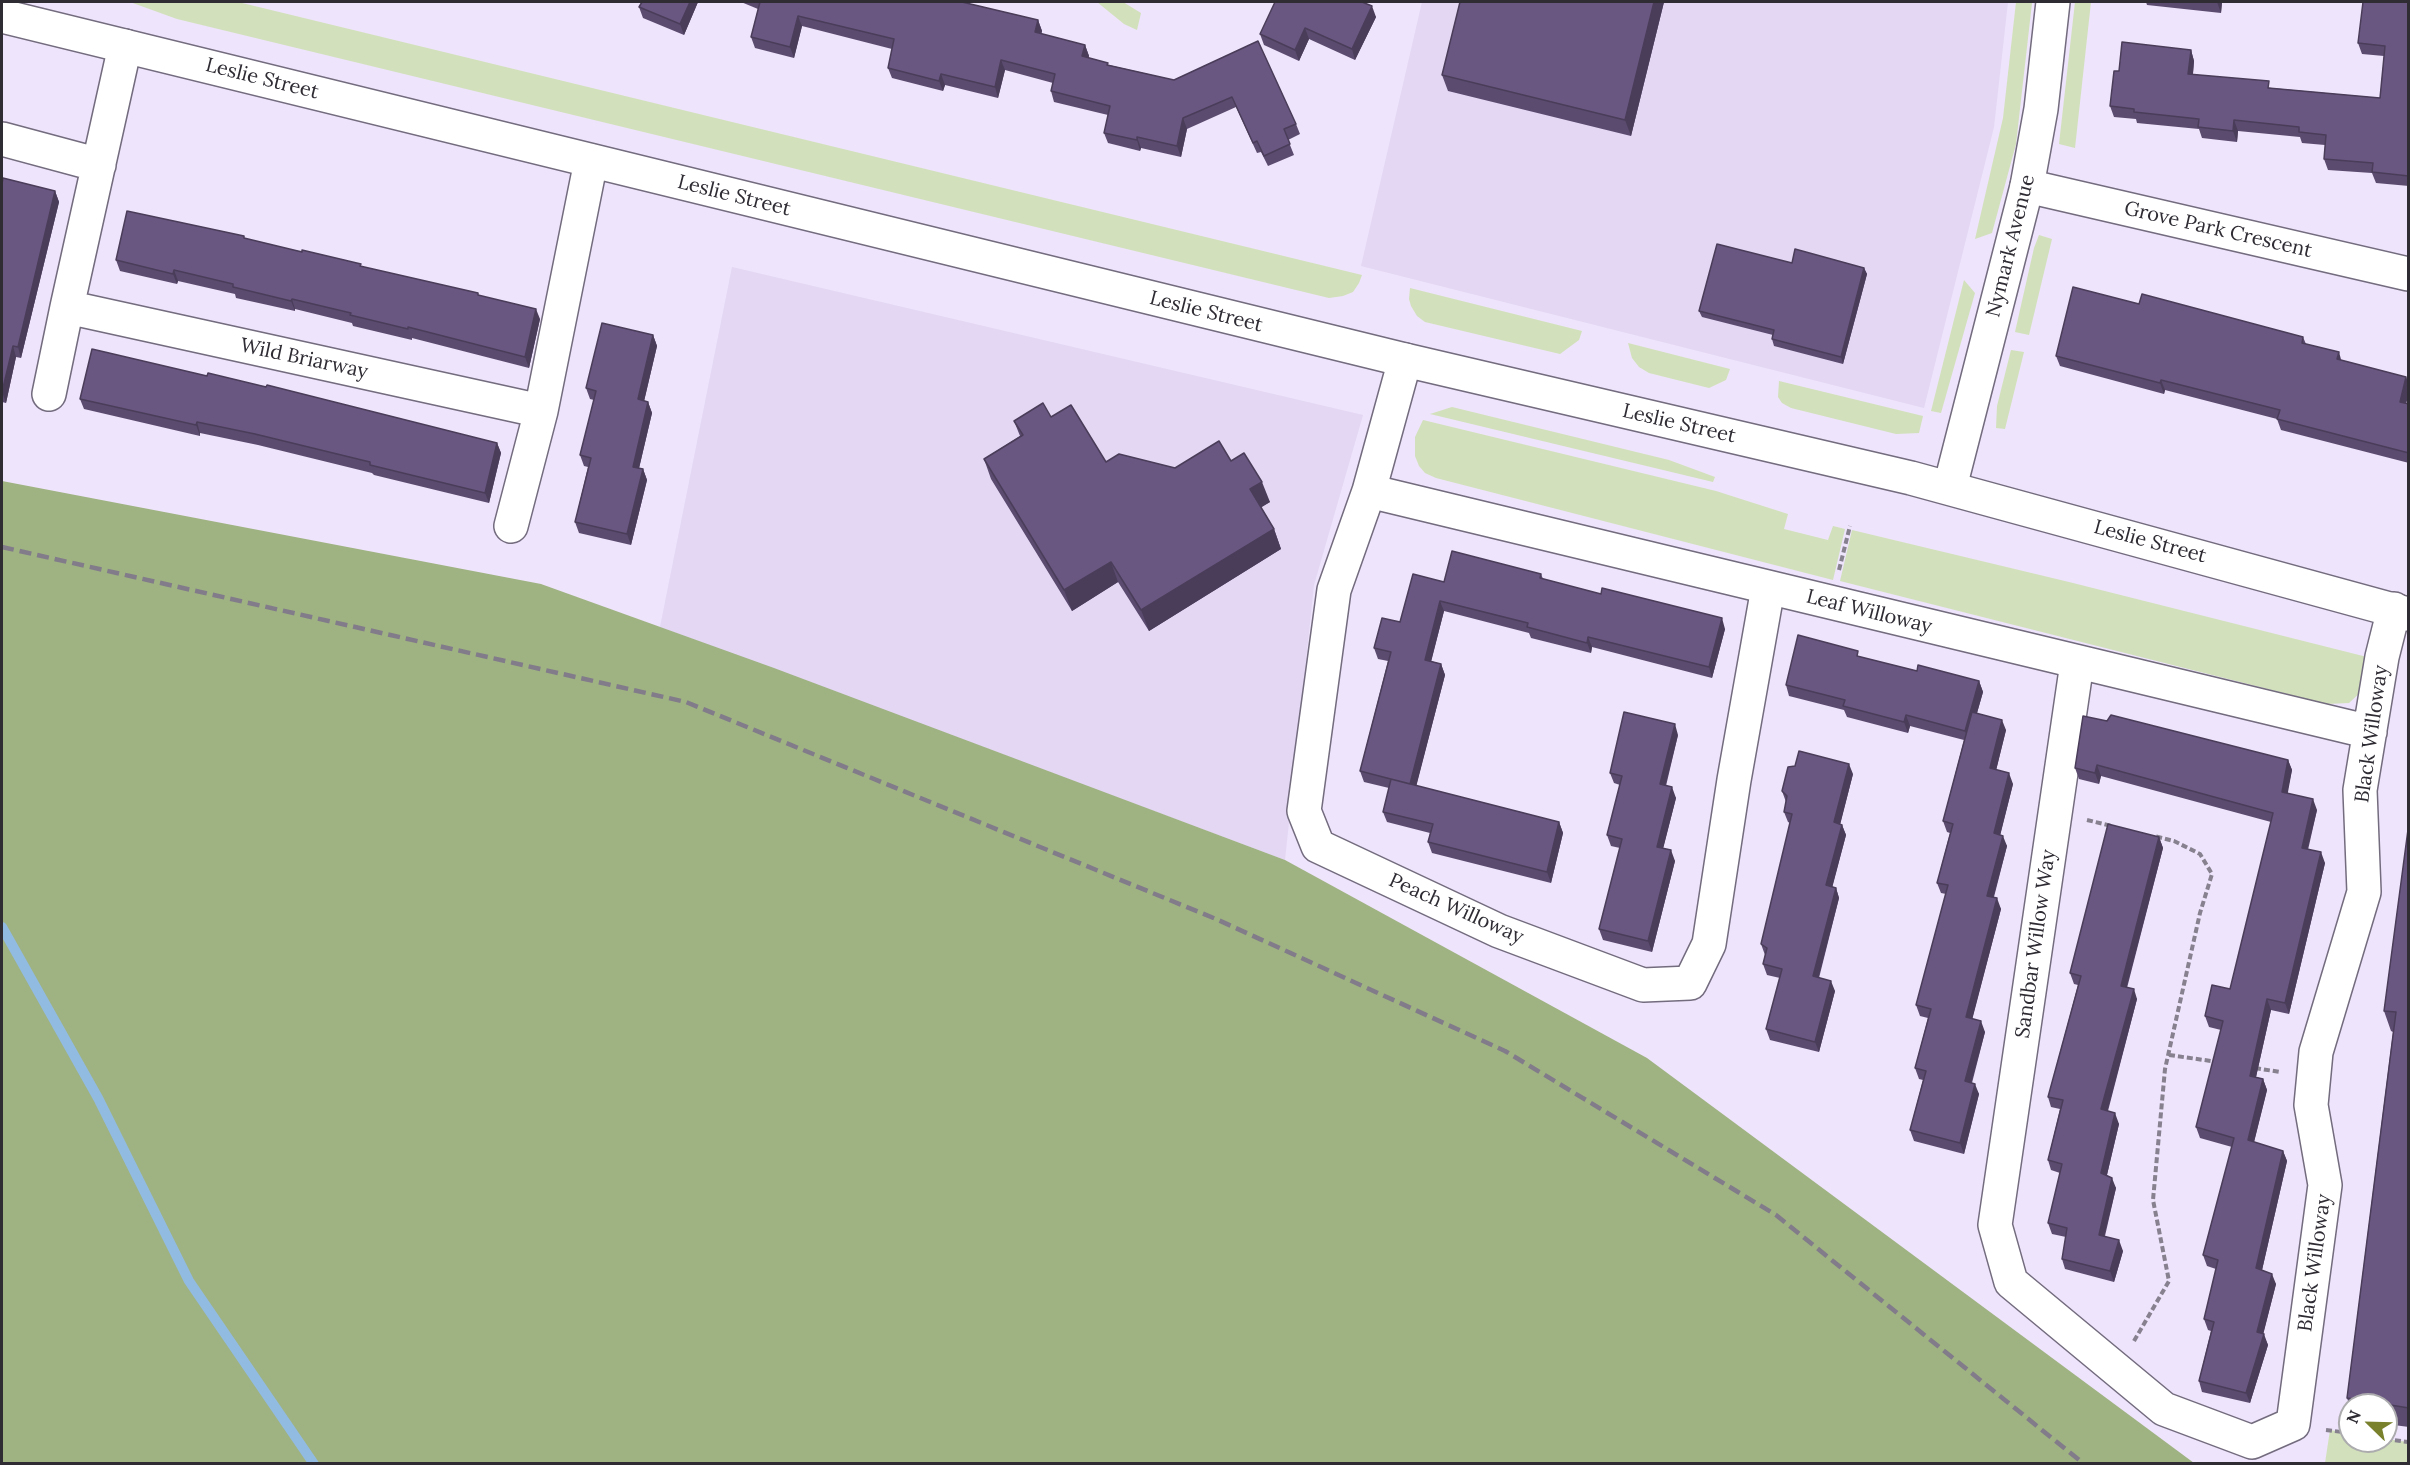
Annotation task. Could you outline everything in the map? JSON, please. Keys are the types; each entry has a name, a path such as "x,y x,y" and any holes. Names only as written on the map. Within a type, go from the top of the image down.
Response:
{"street":[{"name":"Nymark Avenue","path":"1950,488 2027,186 2041,109 2053,2"},
{"name":"Leslie Street","path":"2,16 1405,360 1950,488 2401,611"},
{"path":"49,394 125,45"},
{"path":"2,139 99,165"},
{"path":"511,526 541,411 591,160"},
{"name":"Grove Park Crescent","path":"2027,186 2409,274"},
{"name":"Wild Briarway","path":"67,307 541,411"},
{"name":"Peach Willoway","path":"1405,360 1369,491 1334,590 1304,811 1318,846 1498,931 1643,985 1690,983 1709,944 1734,780 1768,588"},
{"name":"Leaf Willoway","path":"1369,491 2370,732"},
{"name":"Black Willoway","path":"1995,1225 2011,1282 2164,1409 2252,1442 2292,1424 2325,1185 2310,1105 2316,1052 2364,892 2360,790 2382,657 2401,611"},
{"name":"Sandbar Willow Way","path":"1995,1225 2078,663"}],"path":[{"path":"1831,603 1850,526"},
{"path":"2055,812 2120,828"},
{"path":"2117,1370 2169,1281 2153,1200 2165,1069 2200,913 2212,874 2200,854 2174,841 2152,836"},
{"path":"2169,1055 2224,1063"},
{"path":"2247,1067 2313,1077"}],"shaded area":[{"path":"1422,2 2008,2 1994,127 1924,408 1361,266"},
{"path":"732,267 1363,415 1314,585 1285,860 660,627"}],"green space":[{"path":"130,2 238,2 1362,275 1353,292 1329,298 177,19"},
{"path":"1097,2 1123,2 1141,13 1137,30 1124,24"},
{"path":"2016,2 2032,3 2016,144 1992,233 1975,239 2003,118"},
{"path":"2075,2 2091,2 2075,148 2059,144"},
{"path":"2039,235 2052,239 2029,335 2015,332"},
{"path":"1964,280 1975,293 1941,413 1931,411"},
{"path":"1410,288 1582,331 1579,340 1560,354 1425,322 1417,316 1411,306"},
{"path":"1628,343 1730,369 1726,380 1709,388 1649,373 1639,367 1632,358"},
{"path":"2011,350 2024,352 2005,429 1996,428 1997,406"},
{"path":"1779,381 1923,416 1919,433 1896,434 1791,408 1782,403 1778,397"},
{"path":"1452,407 1669,460 1715,477 1713,482 1430,414"},
{"path":"1423,420 1716,491 1788,514 1784,529 1828,540 1833,526 1845,529 1833,580 1436,478 1425,473 1415,456 1415,437"},
{"path":"2,481 541,584 774,668 1285,860 1647,1058 2194,1463 2,1463"},
{"path":"1852,530 2371,658 2364,689 2349,703 2327,704 1840,581"},
{"path":"2330,1430 2338,1431 2338,1453 2398,1453 2398,1441 2408,1442 2408,1463 2325,1463"}],"building":[{"path":"642,2 690,2 680,24 639,7"},
{"path":"760,2 962,2 1038,20 1035,32 1085,45 1082,56 1108,63 1107,65 1174,80 1258,41 1296,124 1284,129 1290,144 1264,156 1257,141 1253,143 1232,97 1183,118 1177,146 1137,137 1137,140 1104,133 1110,106 1051,91 1055,74 1001,60 995,87 941,74 939,81 888,68 894,39 798,16 790,47 751,37"},
{"path":"1275,2 1362,2 1372,6 1352,49 1305,28 1295,50 1260,34"},
{"path":"1460,2 1654,2 1625,120 1442,75"},
{"path":"2363,2 2409,2 2409,176 2372,172 2373,163 2324,159 2326,135 2299,132 2299,127 2234,120 2233,131 2198,127 2199,119 2134,112 2134,109 2110,106 2114,71 2119,71 2122,42 2191,50 2188,74 2269,81 2268,88 2380,98 2385,46 2358,43"},
{"path":"3,178 55,191 18,347 13,346 2,392 2,184"},
{"path":"127,211 361,264 360,266 536,309 525,357 408,327 408,329 350,315 351,313 233,287 233,284 174,270 173,274 116,260"},
{"path":"1717,244 1792,263 1795,249 1864,268 1841,357 1772,339 1774,330 1699,311"},
{"path":"2073,287 2139,304 2142,294 2303,337 2302,343 2339,352 2337,359 2406,377 2400,402 2409,404 2409,453 2277,419 2280,410 2161,380 2160,383 2056,356"},
{"path":"602,323 653,335 638,399 648,402 633,467 643,469 627,534 575,522 591,458 580,455 596,391 586,388"},
{"path":"92,349 207,376 208,373 266,387 267,385 497,443 485,493 255,434 197,422 196,425 80,399"},
{"path":"1043,403 1051,417 1071,405 1106,462 1119,454 1175,468 1219,441 1231,461 1244,453 1262,482 1250,489 1274,529 1141,610 1111,562 1064,590 984,459 1023,435 1014,421"},
{"path":"1452,551 1541,574 1540,578 1601,594 1602,588 1722,618 1709,667 1588,637 1587,643 1527,627 1528,623 1440,601 1425,660 1441,664 1410,784 1360,771 1391,652 1374,648 1382,618 1400,622 1413,574 1444,582"},
{"path":"1798,635 1858,651 1857,656 1917,671 1918,665 1979,681 1965,731 1906,715 1904,722 1843,706 1845,700 1786,685"},
{"path":"1624,712 1675,724 1660,784 1672,787 1657,847 1671,850 1648,941 1599,929 1622,839 1607,835 1622,776 1610,773"},
{"path":"1972,712 2002,720 1990,768 2009,773 1994,833 2003,836 1987,896 1997,898 1966,1017 1981,1021 1965,1081 1975,1084 1960,1143 1910,1130 1926,1071 1915,1068 1931,1009 1916,1005 1948,885 1937,883 1953,824 1943,821"},
{"path":"2111,715 2288,760 2282,792 2313,799 2302,848 2321,852 2285,1003 2267,999 2250,1076 2263,1079 2248,1140 2283,1151 2256,1268 2272,1274 2257,1332 2264,1334 2246,1393 2199,1381 2214,1322 2204,1319 2218,1260 2203,1255 2234,1138 2196,1127 2223,1021 2205,1016 2212,985 2230,989 2273,813 2097,765 2095,773 2075,768 2083,716 2107,721"},
{"path":"1799,751 1849,764 1834,822 1842,825 1826,885 1836,888 1813,976 1831,981 1815,1042 1766,1029 1782,969 1763,964 1767,948 1761,944 1792,814 1784,812 1787,796 1782,791 1788,767 1795,766"},
{"path":"1391,779 1559,822 1547,872 1428,842 1433,824 1383,812"},
{"path":"2409,822 2409,1408 2398,1406 2398,1393 2348,1393 2396,1012 2384,1011"},
{"path":"2108,824 2159,837 2121,986 2134,989 2101,1109 2115,1113 2101,1173 2112,1178 2099,1235 2119,1240 2110,1271 2062,1259 2067,1228 2048,1223 2062,1164 2048,1160 2063,1100 2048,1097 2081,976 2070,973"}],"waterway":[{"path":"2,927 98,1098 189,1281 314,1464"}],"railway":[{"path":"2,547 686,702 1216,919 1505,1051 1776,1215 2084,1464"}]}
